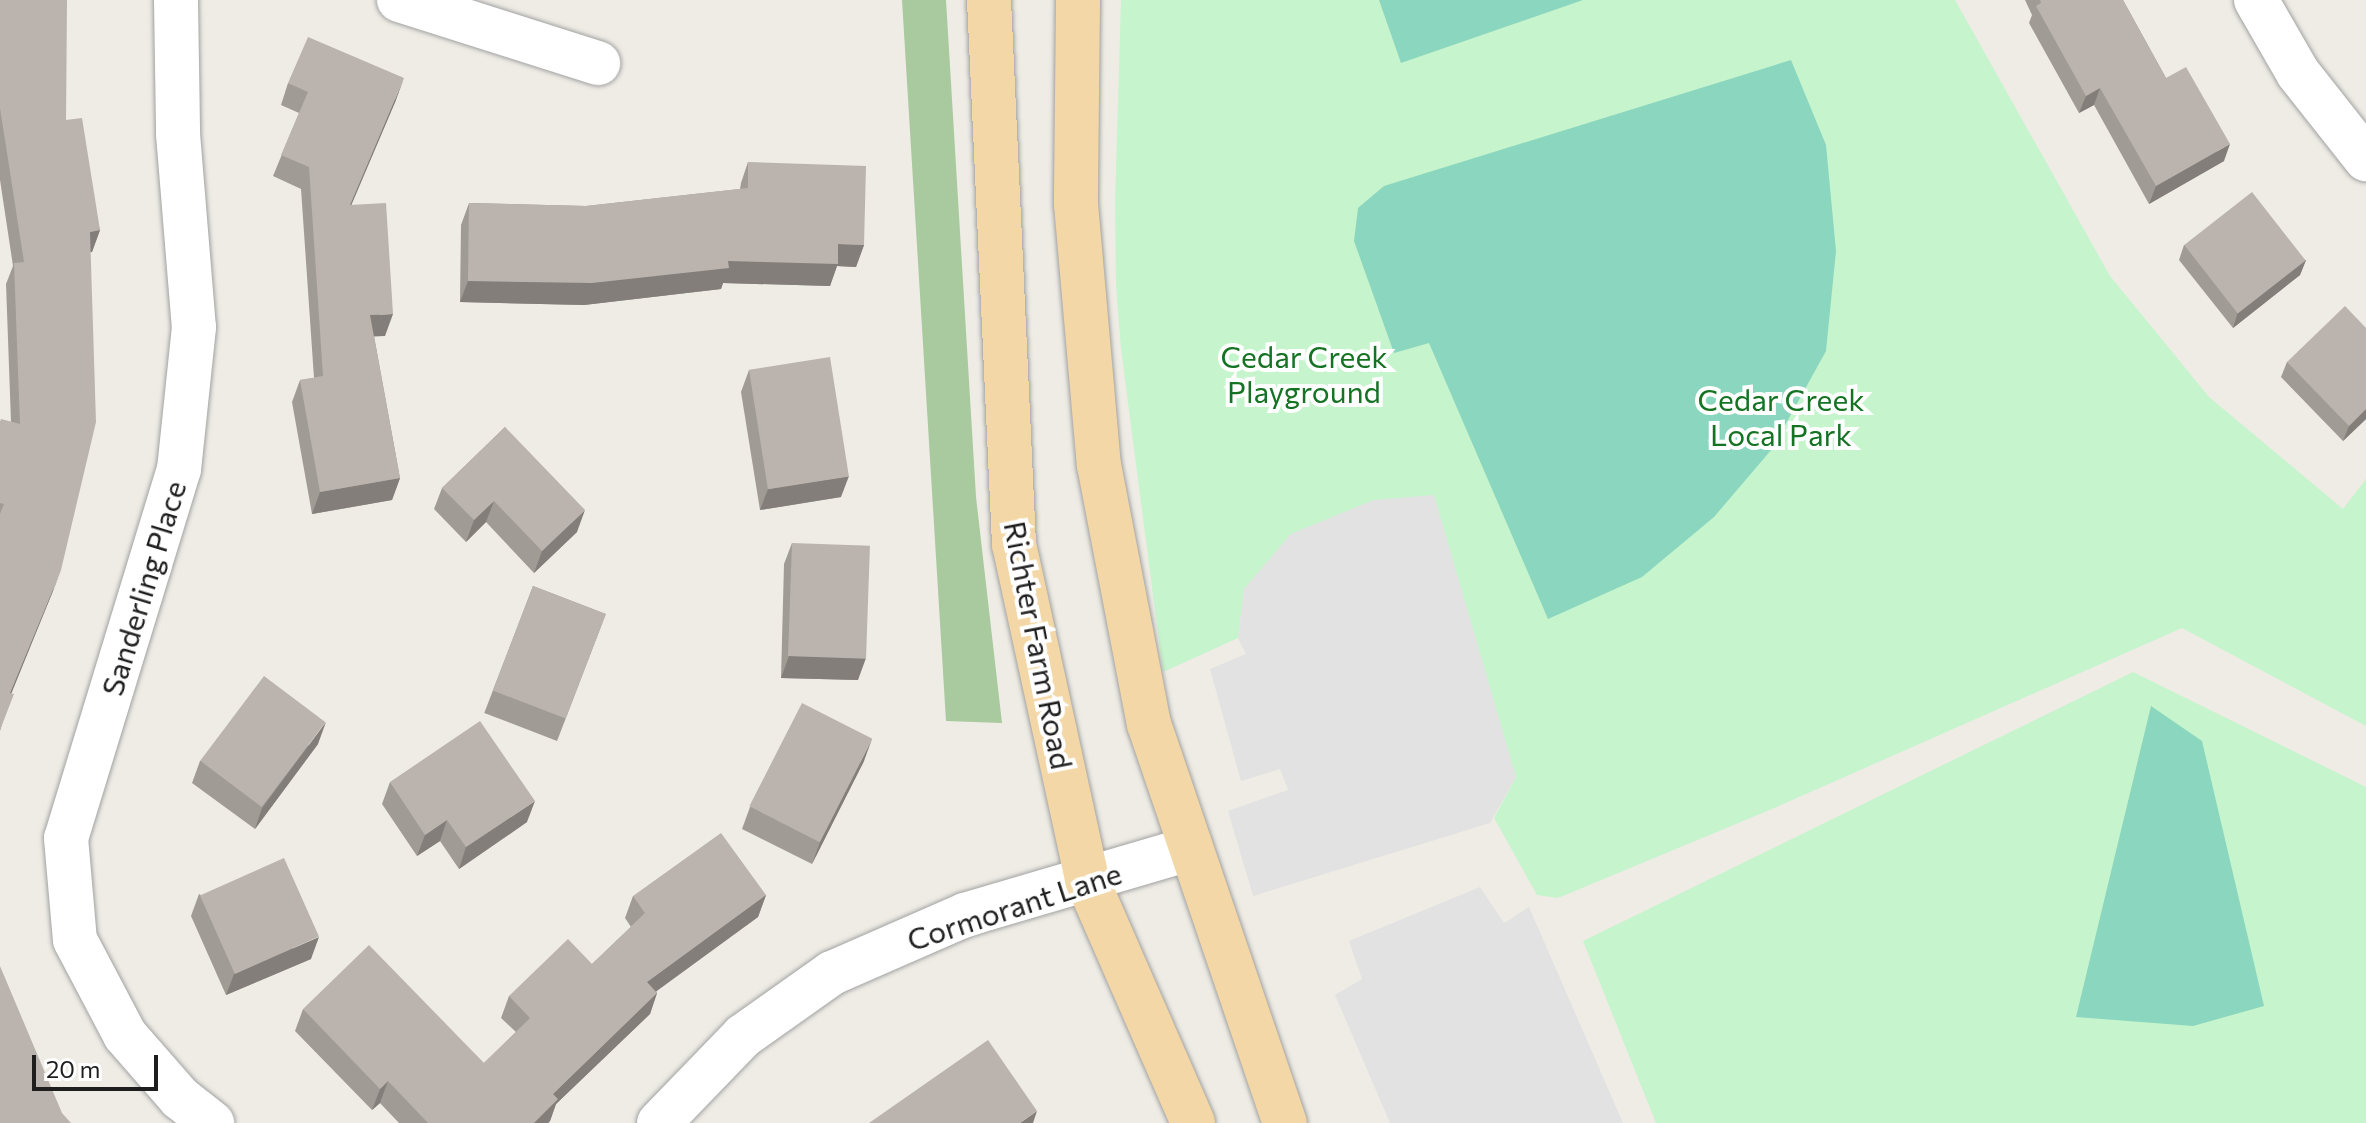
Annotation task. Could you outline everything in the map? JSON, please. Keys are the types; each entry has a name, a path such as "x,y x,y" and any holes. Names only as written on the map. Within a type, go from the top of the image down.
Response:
{"main road":[{"name":"Richter Farm Road","path":"989,0 1014,544 1087,880 1193,1123"},
{"path":"1078,0 1076,204 1099,465 1149,724 1189,849 1285,1123"}],"street":[{"name":"Sanderling Place","path":"176,0 178,134 194,327 179,469 66,838 75,940 125,1035 180,1098 212,1123"},
{"path":"399,0 598,63"},
{"path":"2256,0 2298,73 2366,159"},
{"name":"Cormorant Lane","path":"659,1123 743,1036 832,973 965,915 1189,849"}],"green space":[{"path":"902,0 946,0 976,497 1002,723 946,721"},
{"name":"Cedar Creek Local Park","path":"1121,0 1955,0 2110,276 2209,397 2343,509 2366,479 2366,726 2182,628 1772,809 1558,898 1537,895 1494,818 1516,777 1374,500 1291,534 1244,589 1238,638 1163,672 1121,349 1116,286 1115,202"},
{"path":"1379,0 1583,0 1401,63"},
{"path":"1791,60 1826,145 1836,251 1826,351 1772,449 1714,517 1642,577 1548,619 1429,343 1394,353 1354,241 1358,208 1384,186"},
{"path":"2133,672 2366,787 2366,1123 1656,1123 1583,941"},
{"path":"2151,706 2202,741 2264,1006 2193,1026 2076,1017"}],"shaded area":[{"path":"1434,495 1516,777 1490,823 1253,896 1228,811 1288,790 1280,769 1241,781 1210,669 1246,654 1238,638 1244,589 1291,534 1374,500"},
{"path":"1480,887 1504,923 1529,907 1623,1123 1390,1123 1335,995 1362,979 1349,941"}],"building":[{"path":"0,0 67,0 66,120 82,118 100,230 90,232 96,422 61,570 10,693 14,694 0,730 0,514 4,504 0,503 0,422 1,419 20,424 14,263 24,262 0,108"},
{"path":"2040,0 2123,0 2166,78 2186,67 2230,144 2156,186 2100,88 2086,96 2036,6 2041,3"},
{"path":"308,37 404,78 350,205 386,203 393,314 370,315 400,478 320,492 300,380 323,376 309,167 281,155 308,92 288,83"},
{"path":"748,162 866,166 864,245 838,244 838,264 728,261 729,268 592,283 468,281 469,203 586,206 748,188"},
{"path":"2252,192 2306,261 2238,314 2184,245"},
{"path":"2345,306 2366,328 2366,409 2349,426 2287,362"},
{"path":"830,357 849,477 768,489 749,370"},
{"path":"505,427 585,510 542,551 494,501 474,520 442,488"},
{"path":"792,543 870,546 866,659 788,656"},
{"path":"533,586 606,614 566,719 493,691"},
{"path":"264,676 325,722 262,807 200,761"},
{"path":"802,703 872,739 820,842 749,806"},
{"path":"480,721 535,801 466,847 447,820 425,835 390,782"},
{"path":"721,833 766,895 647,982 657,993 553,1094 558,1099 534,1123 428,1123 388,1081 380,1089 303,1009 369,945 484,1063 530,1018 509,996 568,939 592,964 645,913 633,896"},
{"path":"284,858 319,937 235,974 200,895"},
{"path":"0,966 62,1113 71,1123 0,1123"},
{"path":"988,1040 1037,1111 1020,1123 869,1123"}],"park label":[{"name":"Cedar Creek Playground","path":"1304,373"}]}
